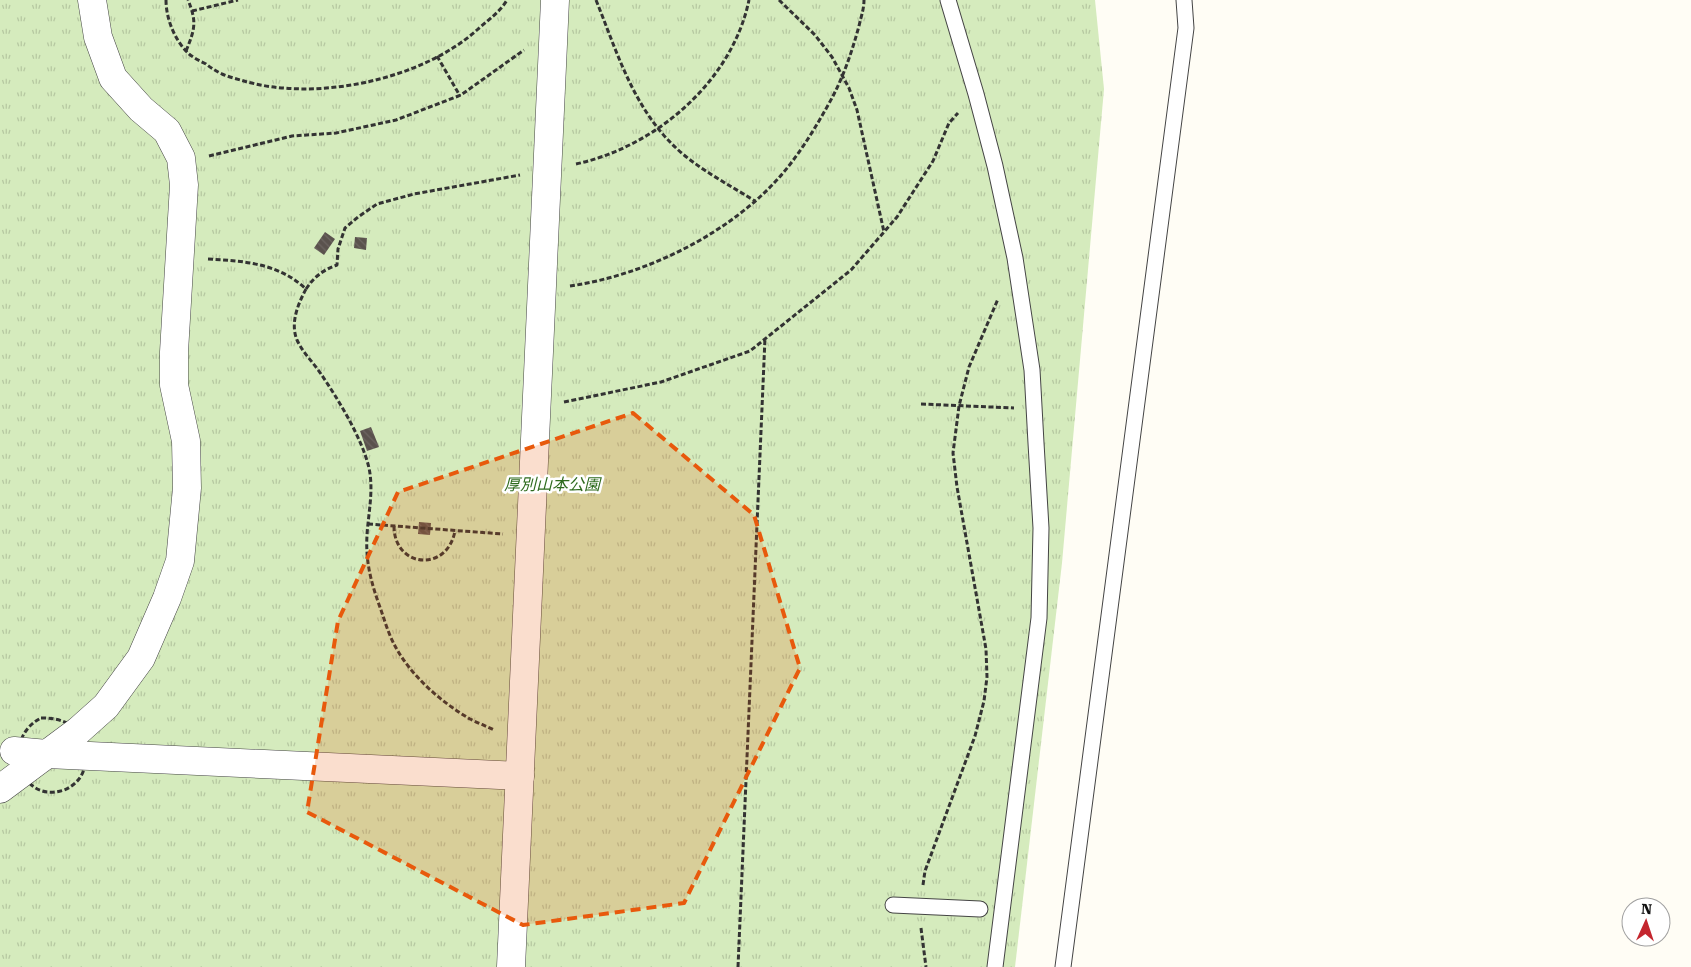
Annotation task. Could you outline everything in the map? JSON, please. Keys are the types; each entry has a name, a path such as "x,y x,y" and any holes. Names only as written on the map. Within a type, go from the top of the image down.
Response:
{"street":[{"path":"0,789 78,731 106,706 141,658 167,598 180,561 187,488 186,441 174,385 174,352 184,185 181,161 167,131 141,109 113,78 98,37 92,0"},
{"path":"511,967 554,12"},
{"path":"14,751 520,776"}],"lane":[{"path":"948,0 995,166 1015,258 1032,370 1040,528 1039,618 995,967"},
{"path":"1063,967 1186,28 1184,0"},
{"path":"893,905 980,909"}],"path":[{"path":"166,0 166,12 172,30 190,55 223,75 259,86 308,90 339,88 426,63 468,38 503,8 507,0"},
{"path":"186,51 195,29 188,0"},
{"path":"192,11 238,0"},
{"path":"596,0 633,90 641,106 659,129 684,155 755,201"},
{"path":"522,737 498,731 471,720 441,699 424,683 395,646 376,598 370,573 367,550 370,497 369,468 336,396 307,356 297,338 295,320 297,305 313,278 337,264 338,249 345,228 358,216 377,204 414,194 547,171 596,160 659,129 680,112 708,83 730,50 746,14 749,0"},
{"path":"779,0 815,35 832,57 849,88 857,110 884,232"},
{"path":"542,288 592,283 642,268 682,251 726,223 755,201 783,173 814,131 842,77 852,53 864,0"},
{"path":"181,161 292,136 336,134 396,120 460,96 530,46 554,12"},
{"path":"437,56 460,96"},
{"path":"536,405 565,402 661,382 750,350 851,270 897,217 933,162 949,123 976,94"},
{"path":"179,258 220,259 264,266 294,278 306,289"},
{"path":"926,967 921,934 920,906 926,871 975,736 984,701 987,677 986,649 957,487 954,462 955,432 959,406 969,367 1015,258"},
{"path":"738,967 765,338"},
{"path":"921,404 1015,408 1034,406"},
{"path":"368,524 531,536"},
{"path":"394,526 396,542 400,548 406,554 423,560 432,559 446,552 455,531"}],"highlighted area":[{"path":"633,413 754,515 800,668 684,903 523,925 307,812 338,621 398,492"}],"green space":[{"name":"厚別山本公園","path":"0,0 1095,0 1104,89 1062,563 1015,967 0,967"}],"building":[{"path":"325,232 335,239 324,255 314,248"},
{"path":"355,237 367,238 366,250 354,248"},
{"path":"371,427 379,447 367,451 360,431"},
{"path":"419,522 431,523 430,535 418,534"}]}
